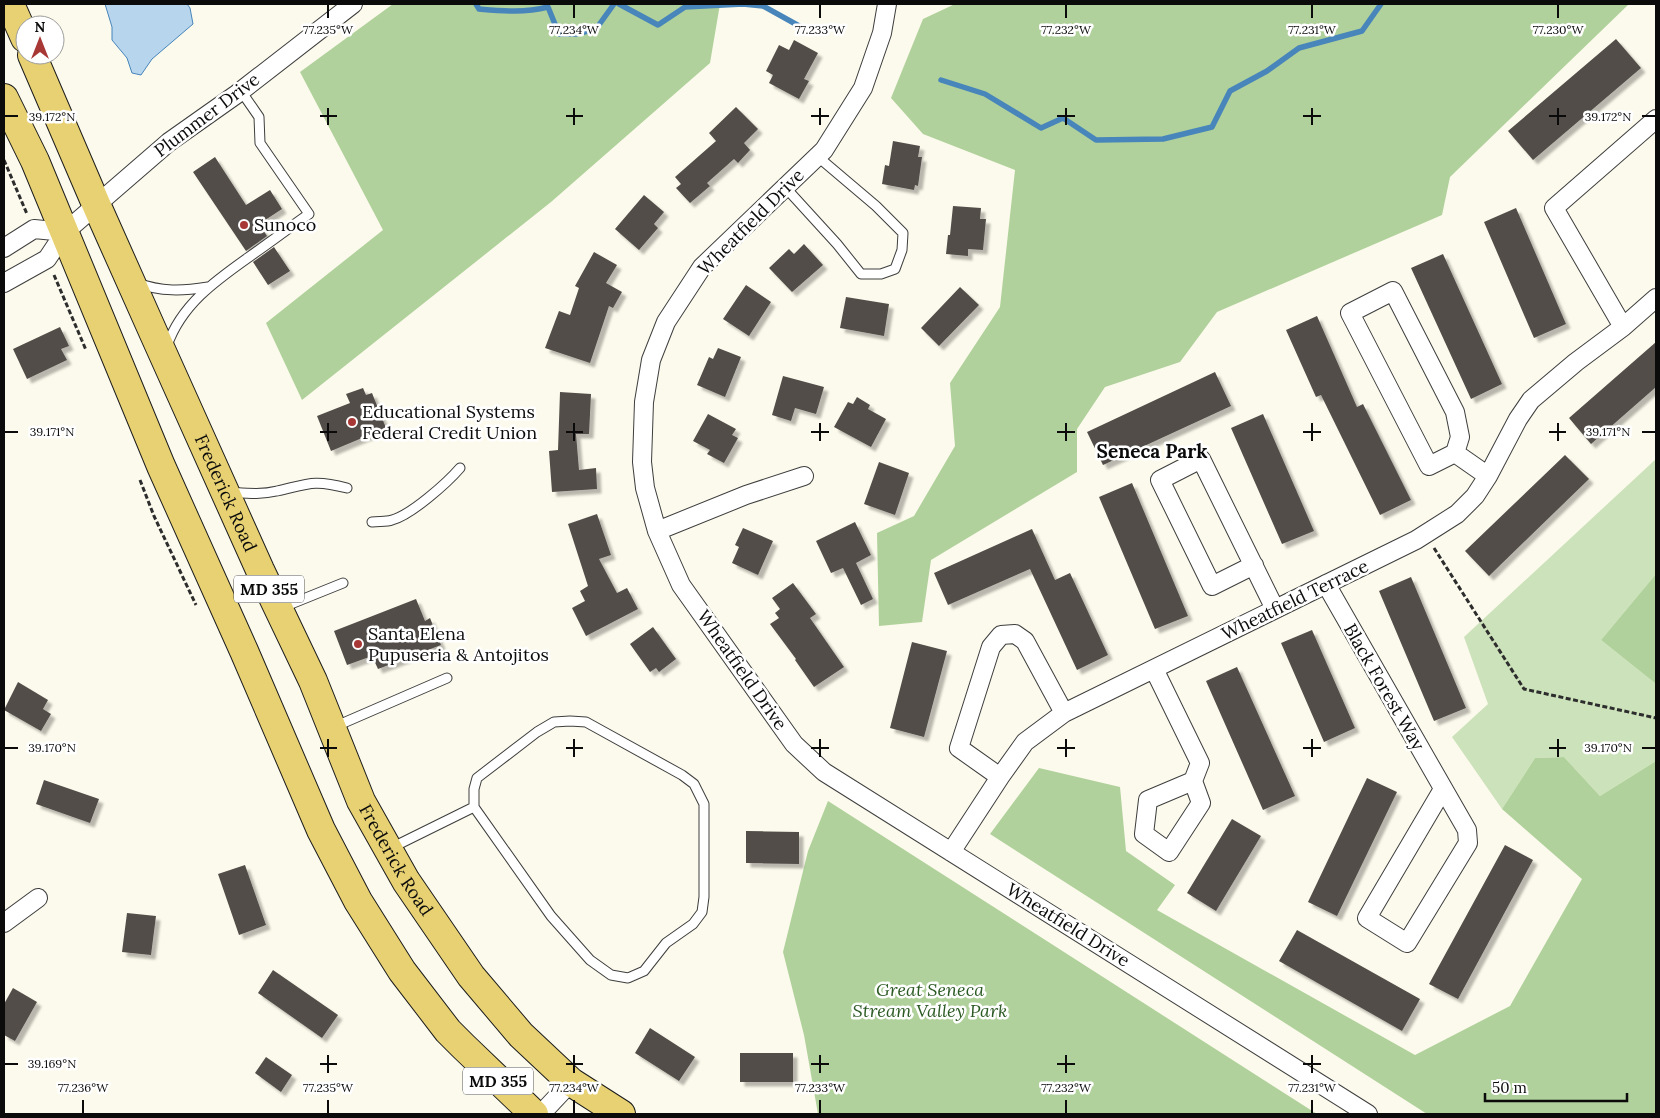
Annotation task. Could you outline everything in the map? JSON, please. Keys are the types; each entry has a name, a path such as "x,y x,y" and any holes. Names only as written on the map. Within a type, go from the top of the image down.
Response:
{"main road":[{"name":"Frederick Road","path":"36,65 130,280 312,681 361,801 406,881 471,976 521,1035 571,1082 621,1114"},
{"name":"MD 355","path":"4,98 35,161 161,466 252,669 321,830 354,894 402,971 448,1031 494,1078 534,1114"}],"street":[{"name":"Plummer Drive","path":"4,284 47,259 65,232 169,142 241,91 353,4"},
{"name":"Wheatfield Drive","path":"887,4 882,33 863,88 824,150 702,267 666,322 651,360 644,402 642,462 645,488 657,531 681,585 794,744 824,772 1368,1114"},
{"path":"1623,327 1554,208 1656,119"},
{"path":"4,248 34,229 65,232"},
{"path":"1393,291 1456,412 1460,436 1455,453 1429,466 1350,313 1393,291"},
{"name":"Wheatfield Terrace","path":"951,852 1000,777 1026,742 1064,712 1326,584 1425,534 1457,514 1475,496 1488,476 1511,431 1531,400 1576,362 1623,327 1656,298"},
{"path":"1455,453 1488,476"},
{"path":"1254,565 1212,586 1160,480 1201,459 1254,565 1276,609"},
{"path":"657,531 746,495 804,476"},
{"name":"Black Forest Way","path":"1326,584 1467,830 1468,843 1407,943 1367,918 1443,789"},
{"path":"1000,777 959,748 990,646 1001,634 1015,634 1026,640 1064,712"},
{"path":"1154,669 1200,763 1193,781"},
{"path":"4,923 38,898"},
{"path":"542,1114 571,1082"}],"lane":[{"path":"164,355 172,332 190,304 208,287 309,214 260,143 259,117 241,91"},
{"path":"785,187 862,274 881,274 895,269 902,250 903,233 876,206 817,156"},
{"path":"130,280 148,287 167,291 187,291 208,287"},
{"path":"372,522 393,520 406,514 445,485 460,468"},
{"path":"225,492 276,492 309,483 325,482 347,488"},
{"path":"278,609 343,583"},
{"path":"332,728 447,678"},
{"path":"554,722 586,722 682,775 694,784 704,804 704,897 702,912 693,924 666,943 644,971 628,978 611,975 590,960 551,916 474,807 474,789 478,778 537,732 554,722"},
{"path":"388,849 474,807"}],"path":[{"path":"1425,534 1524,689 1656,718"}],"green space":[{"path":"393,4 720,4 710,63 551,202 302,400 266,323 383,230 300,72"},
{"path":"955,4 1629,4 1450,177 1442,215 1217,312 1180,362 1105,387 1077,429 1077,472 931,560 922,622 879,626 877,533 914,516 955,446 950,383 1000,307 1015,170 923,134 891,98 923,19"},
{"path":"1656,459 1656,574 1601,640 1656,684 1656,761 1600,796 1564,757 1535,758 1502,809 1452,737 1488,704 1464,637"},
{"path":"1656,574 1656,684 1601,640"},
{"path":"1564,757 1600,796 1656,761 1656,1114 1427,1114 990,834 1039,768 1120,787 1126,851 1175,885 1157,910 1415,1055 1510,1006 1582,879 1502,809 1535,758"},
{"name":"Great Seneca Stream Valley Park","path":"828,801 1317,1114 818,1114 804,1035 783,952 808,851"}],"water":[{"path":"105,4 187,4 190,8 193,24 152,59 141,75 132,73 127,58 112,40 112,27"}],"building":[{"path":"1616,39 1641,68 1533,160 1508,131"},
{"path":"794,40 818,53 804,79 809,81 799,99 769,83 773,75 766,71 779,45 789,50"},
{"path":"736,107 758,129 744,143 750,150 738,163 734,159 707,183 710,186 690,203 676,188 681,184 675,177 716,141 709,133"},
{"path":"893,141 920,146 918,157 922,157 918,186 915,185 914,190 882,184 885,165 889,166"},
{"path":"215,157 246,205 270,190 282,209 259,224 267,236 246,251 193,172"},
{"path":"644,195 664,212 654,224 658,228 639,250 615,229"},
{"path":"953,206 981,208 980,219 986,219 983,250 968,249 968,256 946,254"},
{"path":"1516,208 1566,324 1534,338 1484,222"},
{"path":"804,244 823,265 792,292 769,268 789,249 794,254"},
{"path":"274,247 290,271 268,285 253,262"},
{"path":"594,252 617,265 606,283 622,292 613,308 609,306 590,363 545,348 559,311 570,315 579,288 575,286"},
{"path":"1443,254 1502,384 1471,399 1411,268"},
{"path":"746,285 771,302 749,336 723,319"},
{"path":"960,287 979,305 939,346 921,328"},
{"path":"846,297 889,304 884,336 840,328"},
{"path":"1317,316 1357,407 1363,404 1411,500 1380,515 1321,395 1316,397 1286,330"},
{"path":"60,327 69,346 61,349 67,360 27,379 13,349"},
{"path":"1656,342 1656,387 1591,444 1569,418"},
{"path":"718,348 741,357 725,397 697,385 709,357 713,359"},
{"path":"1215,372 1231,406 1103,465 1087,432"},
{"path":"783,376 824,387 816,414 795,408 791,421 772,415"},
{"name":"Educational Systems Federal Credit Union","path":"363,388 366,395 372,393 386,428 331,451 317,416 350,403 346,394"},
{"path":"560,392 591,394 589,434 576,434 579,470 596,468 597,489 552,492 549,451 558,450"},
{"path":"857,397 870,405 868,409 886,419 871,447 834,427 848,402 853,404"},
{"path":"708,414 736,429 732,435 738,438 724,463 707,454 710,450 693,441"},
{"path":"1263,414 1314,531 1282,544 1231,428"},
{"path":"1565,455 1589,479 1489,576 1465,551"},
{"path":"879,462 909,473 895,515 864,504"},
{"path":"1132,483 1188,616 1155,629 1099,497"},
{"path":"597,514 611,555 599,559 617,593 627,588 638,609 586,636 572,608 585,601 580,591 588,586 568,524"},
{"path":"855,522 871,555 856,563 873,599 861,605 843,568 831,573 816,541"},
{"path":"743,528 773,541 758,575 732,563 739,547 735,545"},
{"path":"1032,529 1055,580 1070,573 1108,655 1077,670 1030,569 948,605 934,573"},
{"path":"1411,577 1466,708 1434,721 1379,591"},
{"path":"793,583 816,614 810,618 844,667 814,687 770,624 779,618 775,613 780,609 772,598"},
{"path":"416,599 425,621 430,618 441,645 378,669 372,656 347,665 334,631"},
{"path":"653,627 676,659 659,672 656,668 650,672 630,644"},
{"path":"1312,630 1355,728 1324,742 1281,643"},
{"path":"912,642 947,651 924,737 890,728"},
{"path":"1237,667 1295,796 1263,810 1206,681"},
{"path":"18,682 48,700 43,709 51,714 41,731 4,710"},
{"path":"1367,778 1397,792 1337,916 1308,902"},
{"path":"44,780 99,799 90,823 36,804"},
{"path":"1232,819 1261,836 1216,911 1187,893"},
{"path":"746,831 799,832 799,864 746,863"},
{"path":"1505,845 1533,860 1458,999 1429,984"},
{"path":"245,865 266,925 239,935 218,874"},
{"path":"127,913 156,916 151,955 122,952"},
{"path":"1297,930 1420,999 1402,1031 1279,961"},
{"path":"273,970 338,1015 322,1038 258,993"},
{"path":"13,988 37,1002 15,1041 4,1035 4,1004"},
{"path":"650,1028 695,1057 679,1081 635,1053"},
{"path":"740,1053 793,1053 793,1082 740,1082"},
{"path":"266,1057 292,1075 281,1092 255,1073"}],"waterway":[{"path":"476,4 479,9 505,11 522,11 548,7 559,34 576,34 596,29 614,4"},
{"path":"619,4 658,25 685,7 743,4 763,6 801,27"},
{"path":"941,80 985,94 1041,128 1063,118 1096,140 1163,139 1212,127 1230,91 1267,71 1299,48 1362,31 1381,4"}],"place":[{"name":"Sunoco","path":"244,225"},
{"name":"Educational Systems Federal Credit Union","path":"352,422"},
{"name":"Santa Elena Pupuseria & Antojitos","path":"358,644"}],"district":[{"name":"Seneca Park","path":"1152,451"}]}
